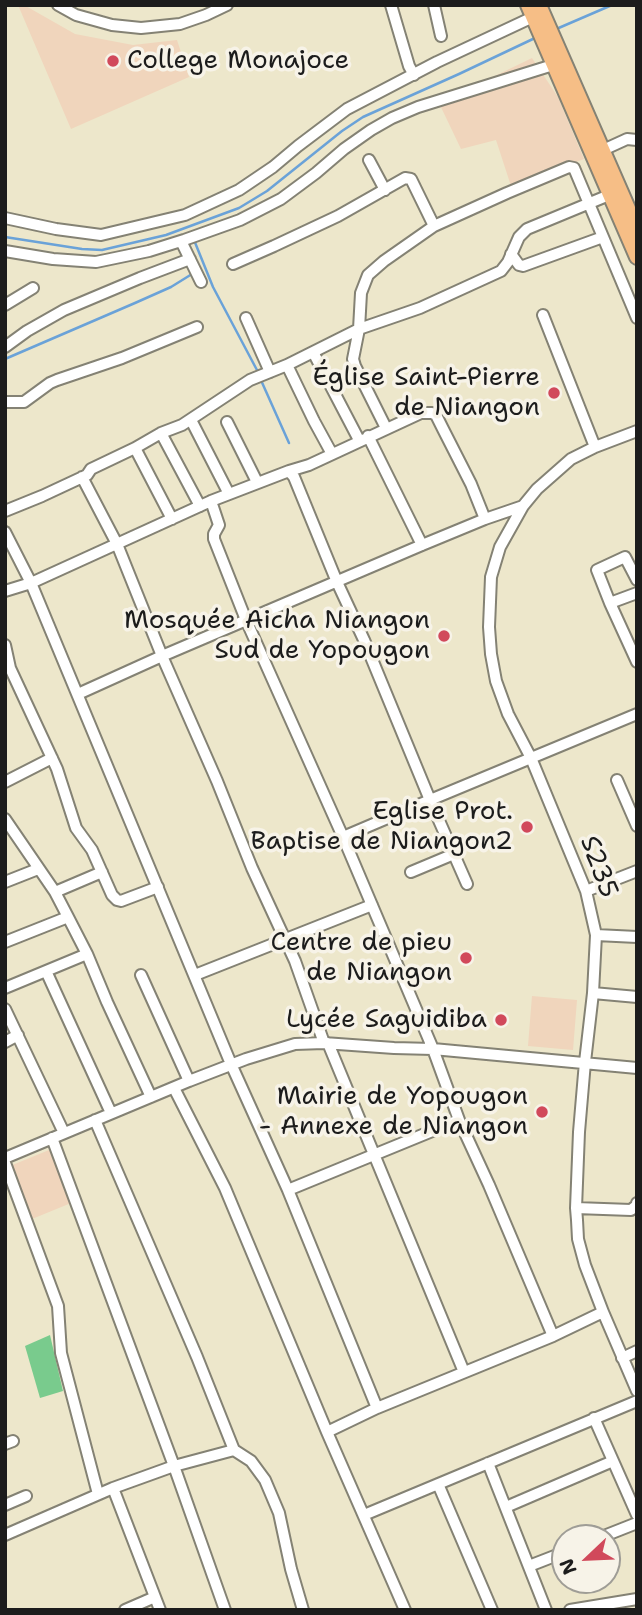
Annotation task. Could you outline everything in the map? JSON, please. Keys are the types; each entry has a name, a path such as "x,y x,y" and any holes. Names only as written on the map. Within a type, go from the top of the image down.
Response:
{"main road":[{"path":"537,16 603,150 637,257"},
{"path":"549,43 553,65 615,193 633,211 637,229"}],"street":[{"path":"58,5 76,15 112,25 142,28 180,24 206,16 227,5"},
{"path":"391,5 414,75"},
{"path":"434,5 441,36"},
{"path":"5,218 101,235 185,215 239,190 347,109 537,16"},
{"path":"5,251 53,259 96,262 149,251 198,236 240,220 281,199 344,149 392,118 418,107 553,65"},
{"path":"603,150 627,139 637,139"},
{"path":"369,159 385,190"},
{"path":"386,428 353,359 359,329 361,293 368,275 434,226 506,193 572,167 633,296 637,318"},
{"path":"233,264 308,230 405,178 411,179 434,226"},
{"path":"5,511 88,475 90,469 191,420 234,390 262,375 288,365 359,329 420,308 492,276 501,271 519,237 527,229 615,193"},
{"path":"511,254 519,265 523,266 603,237"},
{"path":"183,241 201,282"},
{"path":"5,347 64,310 190,259"},
{"path":"5,305 33,288"},
{"path":"543,315 595,447"},
{"path":"246,318 262,375"},
{"path":"5,401 24,402 50,383 122,358 197,327"},
{"path":"313,352 364,438 422,545"},
{"path":"288,365 332,454"},
{"path":"5,591 32,583 211,501 257,482 310,465 421,413 436,415 471,484 485,519"},
{"path":"191,420 229,494"},
{"path":"227,422 257,482"},
{"name":"S235","path":"637,431 571,459 537,489 523,506 500,547 491,577 489,627 496,681 586,891 596,935 579,1132 576,1208 580,1247 603,1312 637,1391"},
{"path":"161,433 200,506"},
{"path":"135,448 172,519"},
{"path":"289,471 467,884"},
{"path":"82,477 117,544 464,1372"},
{"path":"211,501 219,525 214,539 246,620 343,837 433,1049 459,1120 553,1336"},
{"path":"78,694 422,545 523,506"},
{"path":"5,532 32,583 377,1408"},
{"path":"637,580 625,557 597,570 637,662"},
{"path":"610,603 637,593"},
{"path":"6,648 10,668 52,758 76,828 92,850 112,895 121,901 158,887"},
{"path":"343,837 637,714"},
{"path":"5,782 52,758"},
{"path":"617,779 637,826"},
{"path":"5,819 55,892 87,954 151,1097"},
{"path":"411,872 454,854"},
{"path":"5,882 38,869"},
{"path":"586,891 637,871"},
{"path":"55,892 102,872"},
{"path":"195,975 372,905"},
{"path":"5,942 68,917"},
{"path":"596,935 637,937"},
{"path":"5,988 87,954"},
{"path":"46,971 111,1113"},
{"path":"141,975 188,1081"},
{"path":"593,993 637,997"},
{"path":"5,1009 64,1133"},
{"path":"5,1042 18,1035"},
{"path":"98,1494 61,1353 58,1306 5,1161 52,1138 188,1081 295,1044 326,1043 433,1049 637,1068"},
{"path":"174,1088 225,1188 405,1610"},
{"path":"95,1120 234,1450 251,1461 265,1480 279,1513 303,1610"},
{"path":"288,1190 459,1120"},
{"path":"52,1138 225,1610"},
{"path":"576,1208 631,1210 637,1203"},
{"path":"327,1432 603,1312"},
{"path":"622,1357 637,1351"},
{"path":"364,1515 637,1401"},
{"path":"594,1418 637,1515"},
{"path":"5,1535 113,1488 174,1466 234,1450"},
{"path":"506,1507 613,1461"},
{"path":"488,1463 546,1610"},
{"path":"438,1483 492,1610"},
{"path":"113,1488 160,1610"},
{"path":"5,1505 26,1496"},
{"path":"529,1566 551,1557"},
{"path":"125,1610 155,1597"},
{"path":"570,1610 637,1599"}],"shaded area":[{"name":"College Monajoce","path":"18,5 24,5 75,34 133,45 177,40 189,77 71,129"},
{"path":"532,58 558,97 584,159 511,186 496,140 461,149 439,103"},
{"path":"532,996 577,1000 573,1050 528,1046"},
{"path":"54,1148 76,1201 32,1219 10,1166"}],"green space":[{"path":"50,1335 63,1391 40,1398 25,1346"}],"waterway":[{"path":"554,30 612,5"},
{"path":"5,237 102,250 166,235 239,208 267,191 363,117 535,38"},
{"path":"194,240 213,287 258,372"},
{"path":"5,359 171,287 192,274"},
{"path":"260,378 289,443"}],"place":[{"name":"College Monajoce","path":"113,61"},
{"name":"Église Saint-Pierre de Niangon","path":"554,393"},
{"name":"Mosquée Aicha Niangon Sud de Yopougon","path":"444,636"},
{"name":"Eglise Prot. Baptise de Niangon2","path":"527,827"},
{"name":"Centre de pieu de Niangon","path":"466,958"},
{"name":"Lycée Saguidiba","path":"501,1020"},
{"name":"Mairie de Yopougon - Annexe de Niangon","path":"542,1112"}]}
